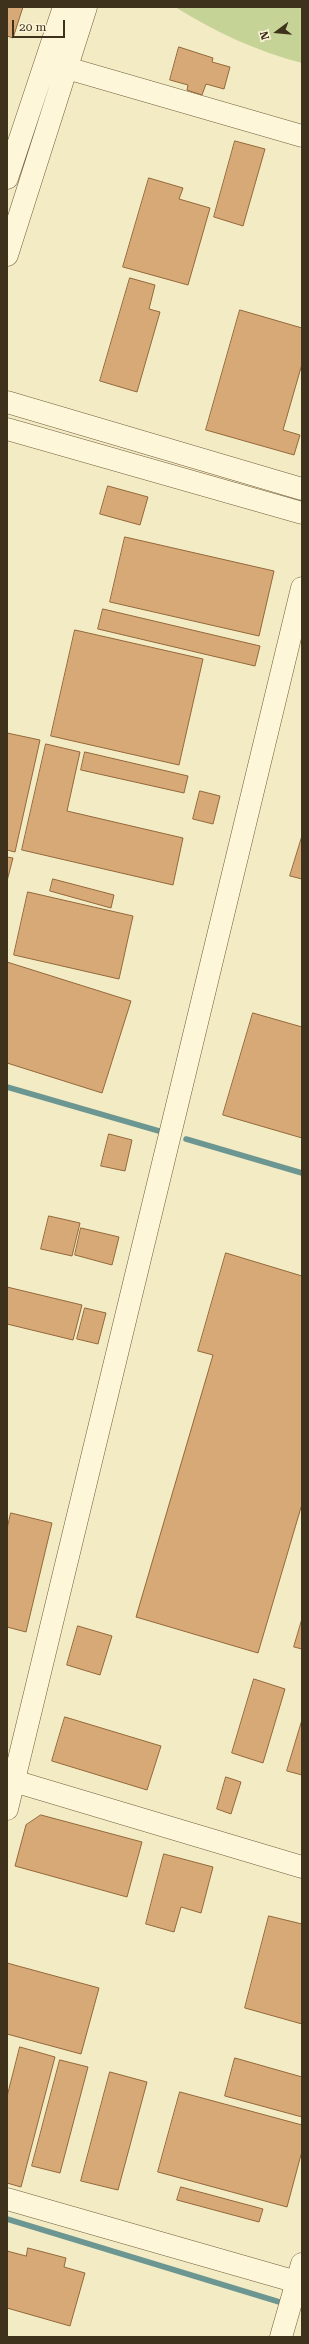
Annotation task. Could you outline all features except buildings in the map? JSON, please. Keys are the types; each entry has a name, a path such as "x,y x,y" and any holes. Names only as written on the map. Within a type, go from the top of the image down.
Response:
{"street":[{"path":"7,255 56,64 64,7"},
{"path":"7,178 56,64 86,7"},
{"path":"56,64 302,136"},
{"path":"7,402 302,489"},
{"path":"7,430 302,513"},
{"path":"7,1809 10,1780 302,588"},
{"path":"10,1780 302,1867"},
{"path":"7,2199 299,2273 281,2337"}],"green space":[{"path":"175,7 302,7 302,63 268,53 236,40 205,25"}],"waterway":[{"path":"7,1087 159,1131"},
{"path":"186,1139 302,1173"},
{"path":"7,2219 286,2304"}]}
